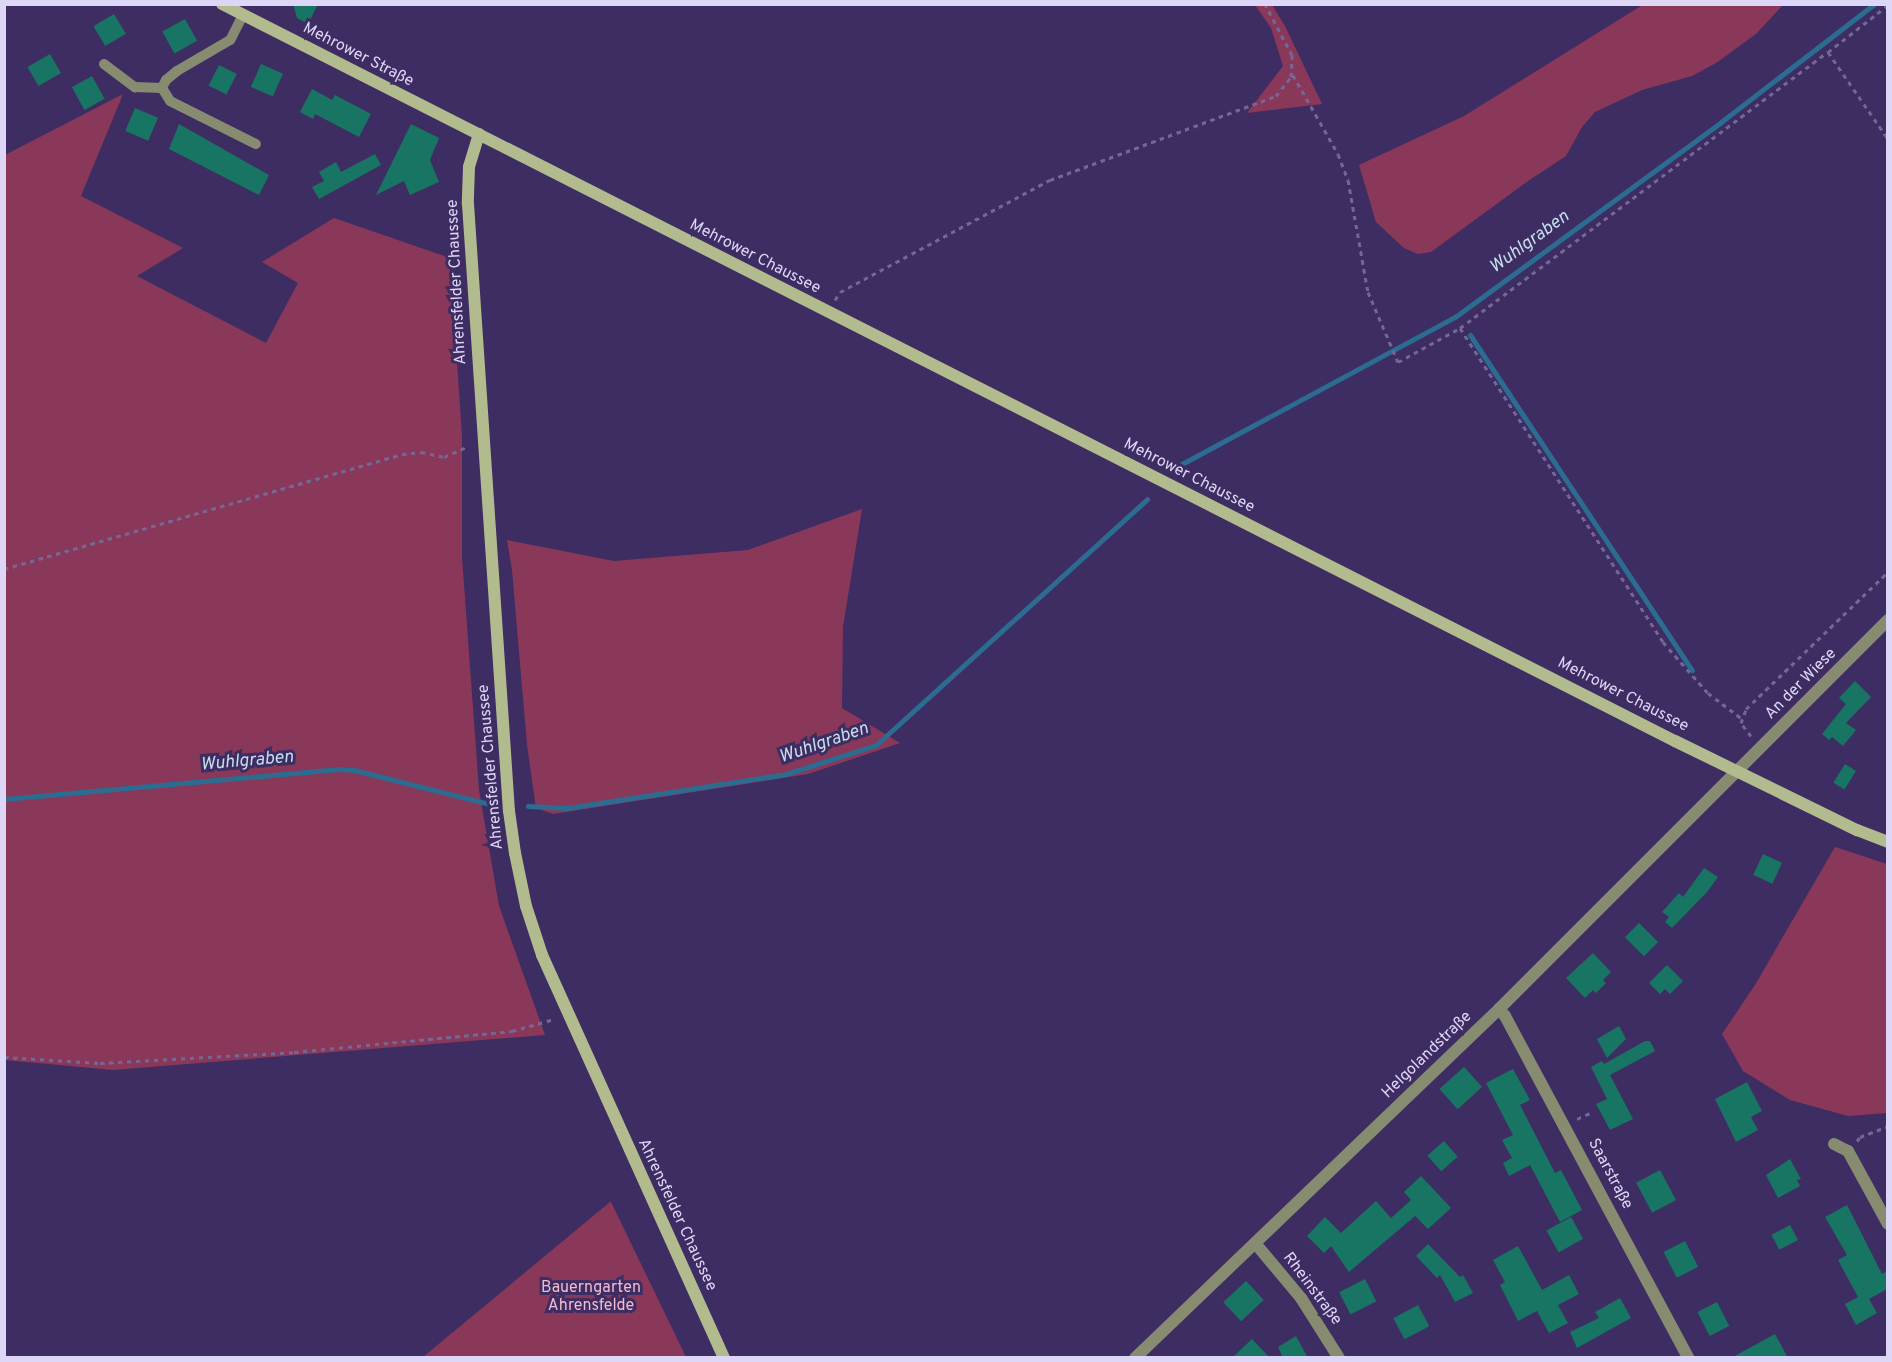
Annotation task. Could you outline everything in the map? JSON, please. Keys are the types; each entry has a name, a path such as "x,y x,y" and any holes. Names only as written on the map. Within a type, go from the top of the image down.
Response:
{"main road":[{"name":"Mehrower Straße","path":"222,4 479,134"},
{"name":"Mehrower Chaussee","path":"479,134 1738,772 1857,830 1887,842"},
{"name":"Ahrensfelder Chaussee","path":"479,134 469,167 468,204 508,799 514,853 529,916 567,1013 724,1358"}],"street":[{"name":"An der Wiese","path":"1738,772 1887,620"},
{"name":"Helgolandstraße","path":"1135,1358 1499,1009 1738,772"},
{"name":"Saarstraße","path":"1499,1009 1505,1016 1688,1358"},
{"path":"1834,1144 1848,1151 1887,1224"},
{"name":"Rheinstraße","path":"1255,1243 1302,1298 1339,1358"}],"lane":[{"path":"162,88 166,80 177,71 230,40 243,15"},
{"path":"104,64 135,87 162,88"},
{"path":"162,88 170,101 256,144"}],"path":[{"path":"828,312 840,292 1050,180 1276,96 1291,77 1292,55 1264,4"},
{"path":"1291,77 1293,75 1338,154 1348,180 1368,292 1388,344 1398,362 1460,328 1828,52 1887,5"},
{"path":"1828,52 1887,139"},
{"path":"1460,328 1663,642 1702,686 1741,718"},
{"path":"4,569 402,454 422,452 444,457 484,442"},
{"path":"1762,747 1741,723 1746,709 1887,572"},
{"path":"4,1057 100,1063 294,1052 512,1031 540,1025 567,1013"},
{"path":"1580,1118 1590,1113"},
{"path":"1848,1151 1860,1137 1887,1126"}],"green space":[{"path":"1644,4 1783,5 1756,34 1716,63 1692,76 1642,90 1595,112 1582,127 1566,156 1431,252 1418,254 1404,248 1376,222 1359,165 1464,116"},
{"path":"1255,5 1272,5 1285,26 1322,104 1247,113 1283,66 1271,28"},
{"path":"123,94 81,196 183,248 137,276 266,343 298,283 262,262 334,218 450,258 462,436 462,557 479,790 499,906 545,1035 113,1070 5,1060 5,155"},
{"path":"862,509 843,627 842,708 900,743 808,774 553,814 536,808 527,745 512,570 507,540 614,561 748,550"},
{"path":"1835,847 1887,864 1887,1113 1848,1116 1790,1100 1743,1071 1722,1034 1755,985"},
{"name":"Bauerngarten Ahrensfelde","path":"610,1202 686,1357 423,1357"}],"building":[{"path":"293,4 318,4 308,24 297,18"},
{"path":"114,14 126,34 105,46 93,26"},
{"path":"185,19 197,41 174,53 162,32"},
{"path":"50,54 61,73 38,86 27,67"},
{"path":"261,64 283,74 273,97 251,87"},
{"path":"219,65 237,74 226,95 209,85"},
{"path":"92,76 105,99 84,110 72,87"},
{"path":"312,89 332,100 335,95 371,114 359,137 315,114 313,119 300,112"},
{"path":"135,108 158,118 148,141 125,131"},
{"path":"179,124 269,175 259,195 169,149"},
{"path":"411,124 439,138 430,160 439,182 410,195 404,181 376,195"},
{"path":"375,154 381,165 319,199 312,187 324,181 319,172 336,162 341,172"},
{"path":"1855,681 1871,697 1846,723 1856,730 1843,746 1832,737 1829,740 1822,734 1846,704 1839,698"},
{"path":"1845,764 1856,771 1844,790 1833,783"},
{"path":"1763,854 1782,863 1772,884 1753,875"},
{"path":"1704,868 1718,877 1707,892 1672,928 1665,922 1669,917 1662,912 1679,893 1683,897"},
{"path":"1639,923 1658,942 1644,956 1625,937"},
{"path":"1593,953 1611,972 1603,980 1606,983 1596,993 1593,990 1585,998 1566,978"},
{"path":"1667,965 1683,981 1670,994 1665,989 1660,994 1649,983"},
{"path":"1619,1026 1626,1039 1607,1058 1597,1039"},
{"path":"1645,1041 1650,1041 1655,1051 1610,1075 1633,1119 1610,1130 1596,1104 1607,1099 1591,1067 1602,1061 1604,1064"},
{"path":"1464,1067 1482,1087 1458,1109 1439,1089"},
{"path":"1513,1069 1530,1100 1520,1105 1555,1173 1561,1170 1582,1210 1560,1222 1530,1165 1509,1176 1503,1163 1512,1158 1502,1140 1513,1135 1486,1083"},
{"path":"1747,1082 1762,1111 1751,1117 1758,1130 1736,1142 1715,1099"},
{"path":"1444,1141 1458,1157 1441,1171 1427,1155"},
{"path":"1790,1159 1801,1179 1797,1180 1800,1186 1778,1198 1766,1175"},
{"path":"1660,1170 1676,1200 1652,1213 1636,1183"},
{"path":"1421,1176 1451,1208 1428,1229 1415,1216 1349,1272 1331,1246 1324,1253 1307,1236 1325,1217 1341,1233 1376,1201 1391,1218 1411,1200 1404,1192"},
{"path":"1847,1205 1882,1274 1887,1271 1887,1289 1869,1299 1877,1313 1856,1325 1845,1304 1858,1297 1838,1260 1847,1255 1825,1217"},
{"path":"1571,1217 1583,1239 1559,1252 1547,1231"},
{"path":"1790,1225 1798,1240 1779,1250 1771,1235"},
{"path":"1685,1241 1698,1267 1677,1278 1664,1252"},
{"path":"1428,1244 1460,1277 1463,1275 1473,1293 1455,1302 1440,1275 1437,1278 1416,1256"},
{"path":"1518,1246 1542,1290 1569,1275 1579,1294 1558,1305 1568,1323 1549,1333 1537,1311 1518,1321 1500,1285 1505,1282 1493,1260"},
{"path":"1365,1279 1376,1301 1351,1314 1339,1292"},
{"path":"1246,1281 1264,1300 1241,1321 1223,1302"},
{"path":"1620,1298 1631,1318 1577,1348 1570,1332 1599,1318 1595,1312"},
{"path":"1717,1302 1729,1326 1710,1336 1697,1312"},
{"path":"1418,1305 1429,1326 1405,1339 1393,1318"},
{"path":"1775,1334 1788,1358 1731,1358"},
{"path":"1296,1336 1308,1358 1283,1358 1278,1347"},
{"path":"1252,1339 1270,1358 1232,1358"}],"waterway":[{"name":"Wuhlgraben","path":"1178,466 1455,317 1721,122 1874,4"},
{"path":"1470,335 1692,670"},
{"name":"Wuhlgraben","path":"528,806 567,808 786,774 876,745 1147,499"},
{"name":"Wuhlgraben","path":"4,799 337,769 354,770 489,804"}]}
